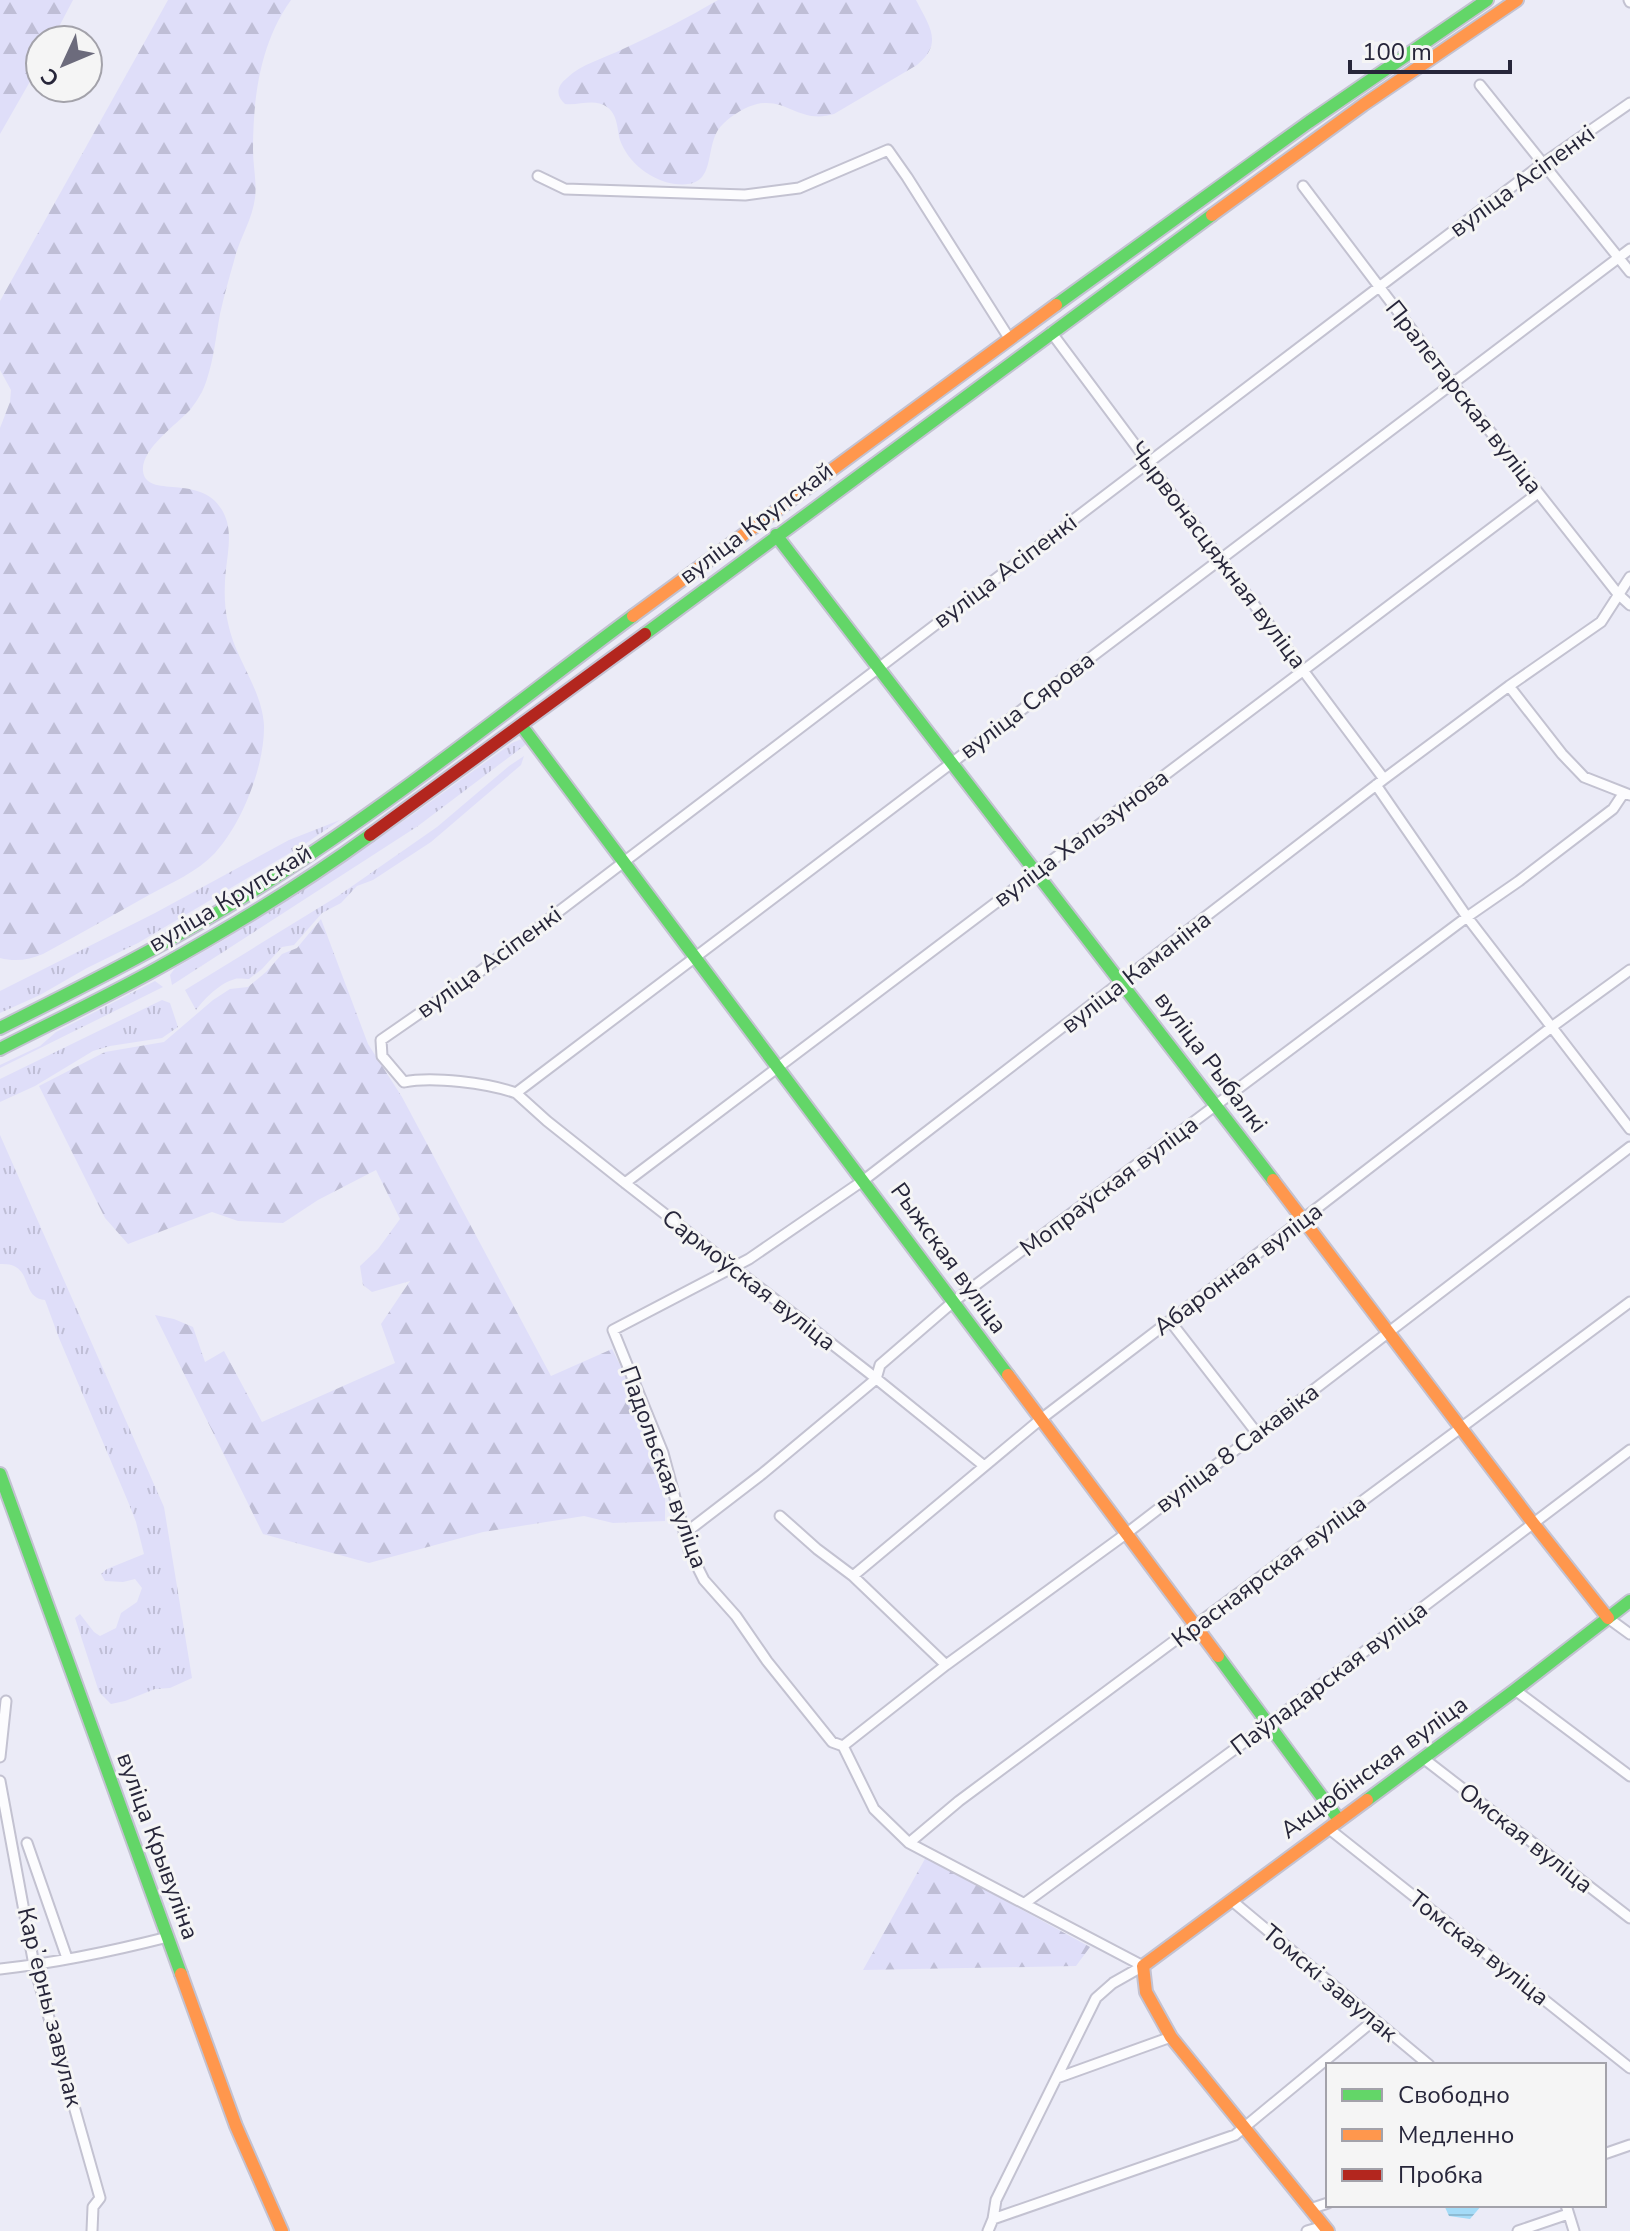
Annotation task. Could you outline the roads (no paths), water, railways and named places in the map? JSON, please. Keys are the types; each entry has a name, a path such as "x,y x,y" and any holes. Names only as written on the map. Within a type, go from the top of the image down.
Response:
{"main road":[{"name":"вуліца Крупскай","path":"0,1028 149,952 227,907 330,840 470,740 1009,338 1320,114 1487,0"},
{"name":"вуліца Крупскай","path":"0,1049 157,969 342,855 1051,332 1389,87 1517,0"},
{"name":"вуліца Рыбалкі","path":"776,535 1608,1618"},
{"name":"Рыжская вуліца","path":"521,725 1196,1625 1269,1724 1333,1824"},
{"name":"вуліца Крывуліна","path":"0,1474 236,2126 282,2231"},
{"name":"Акцюбінская вуліца","path":"1143,1966 1630,1601"},
{"path":"1143,1966 1146,1992 1171,2037 1326,2228"}],"street":[{"path":"1480,85 1630,272"},
{"name":"вуліца Асіпенкі","path":"516,1093 496,1086 417,1079 404,1082 382,1056 381,1040 482,970 1379,287 1542,164 1630,103"},
{"path":"538,176 565,189 745,195 799,188 888,150 1009,338"},
{"name":"Пралетарская вуліца","path":"1303,186 1452,383 1618,594 1630,605"},
{"name":"вуліца Сярова","path":"516,1093 1630,249"},
{"name":"Чырвонасцяжная вуліца","path":"1051,332 1304,670 1467,917 1630,1129"},
{"name":"вуліца Хальзунова","path":"625,1183 1538,493"},
{"name":"вуліца Каманіна","path":"613,1330 749,1259 864,1180 1380,782 1601,622 1630,577"},
{"path":"1509,686 1584,777 1627,794"},
{"name":"Мопраўская вуліца","path":"684,1534 876,1379 880,1365 953,1302 1519,881 1613,809 1627,794"},
{"name":"Абаронная вуліца","path":"853,1576 1041,1419 1630,970"},
{"name":"Сармоўская вуліца","path":"516,1093 731,1268 983,1465"},
{"name":"вуліца 8 Сакавіка","path":"843,1746 946,1665 1127,1533 1630,1147"},
{"name":"Краснаярская вуліца","path":"909,1843 959,1801 1630,1302"},
{"path":"1170,1321 1256,1432"},
{"name":"Падольская вуліца","path":"613,1330 663,1453 689,1550 704,1580 736,1616 774,1670 832,1742 843,1746"},
{"name":"Паўладарская вуліца","path":"1025,1903 1269,1724 1630,1450"},
{"path":"780,1516 853,1576 946,1665"},
{"path":"1608,1618 1630,1634"},
{"path":"1515,1690 1630,1776"},
{"path":"0,1757 6,1701"},
{"path":"843,1746 874,1809 909,1843 1143,1966"},
{"name":"Омская вуліца","path":"1423,1758 1630,1918"},
{"name":"Карʼерны завулак","path":"0,1781 34,1965 100,2198 93,2207 92,2231"},
{"name":"Томская вуліца","path":"1333,1824 1630,2068"},
{"path":"27,1843 67,1958"},
{"name":"Томскі завулак","path":"1231,1900 1426,2063"},
{"path":"0,1969 34,1965 168,1937"},
{"path":"988,2231 996,2200 1096,1998 1113,1983 1143,1966"},
{"path":"993,2219 1235,2135 1373,2021"},
{"path":"1057,2078 1171,2037"},
{"path":"1606,2153 1630,2145"},
{"path":"1310,2209 1326,2204"},
{"path":"1518,2231 1567,2209 1574,2231"},
{"path":"1307,2231 1326,2228"}]}
